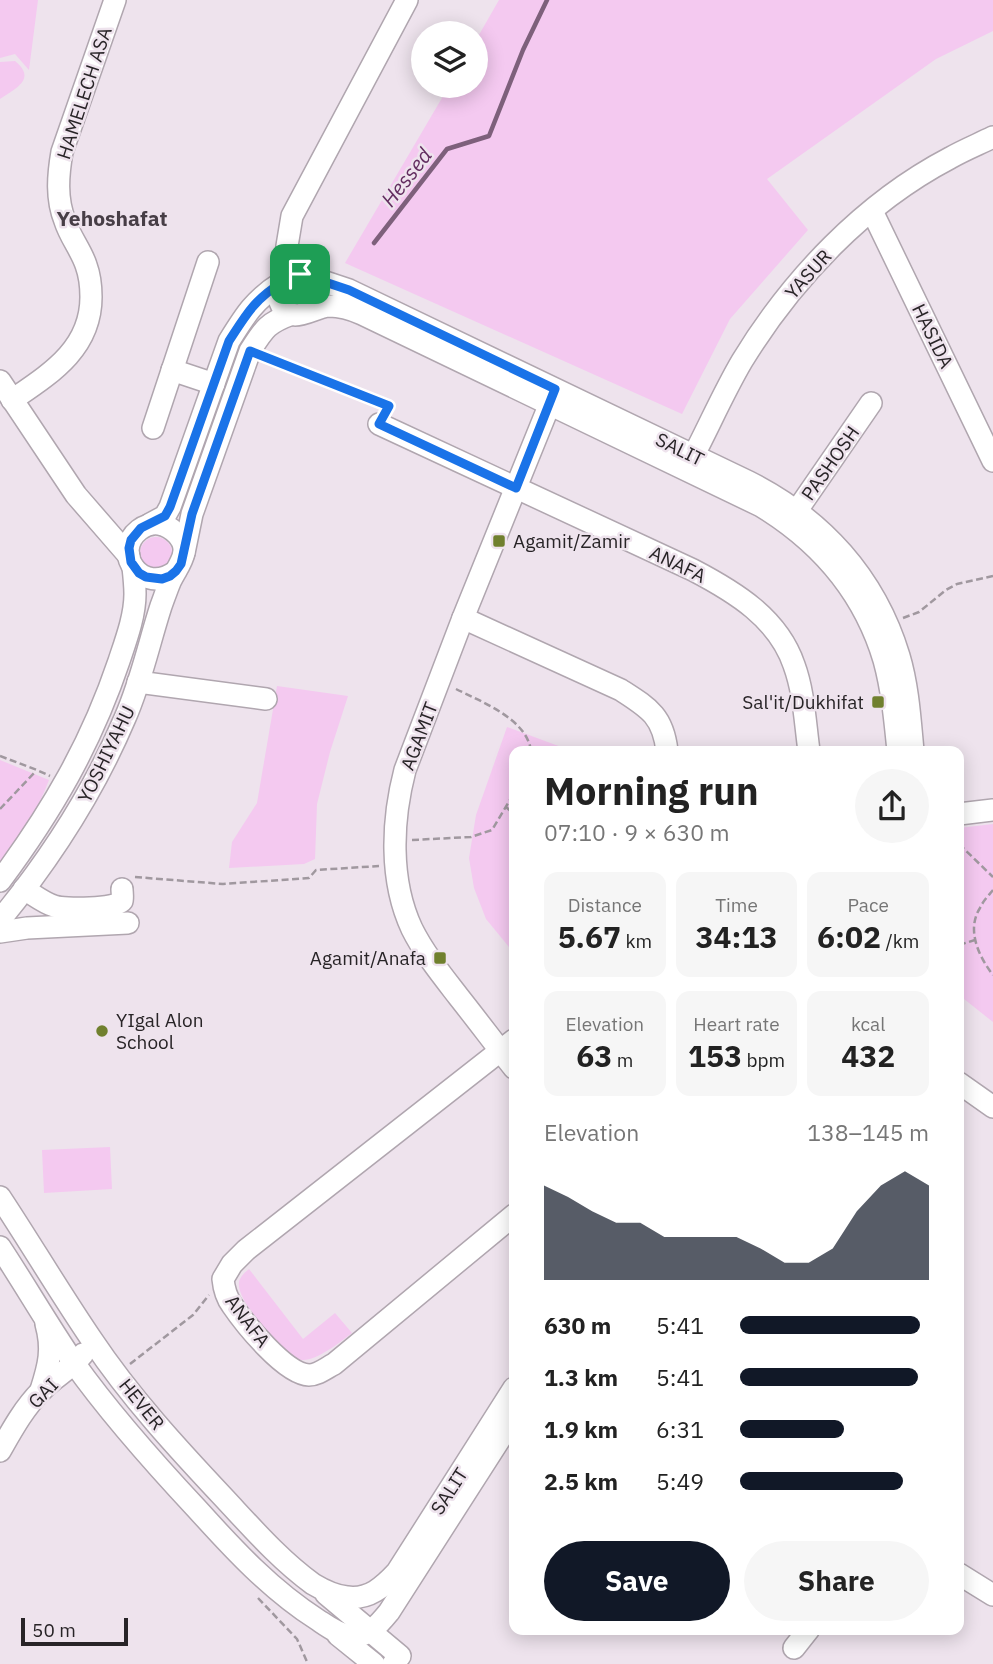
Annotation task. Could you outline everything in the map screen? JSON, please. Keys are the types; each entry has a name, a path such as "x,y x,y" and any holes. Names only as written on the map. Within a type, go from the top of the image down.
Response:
{"street":[{"name":"HAMELECH ASA","path":"12,400 58,367 69,355 88,324 91,284 87,266 65,222 59,197 58,175 62,152 115,0"},
{"path":"294,278 287,246 292,216 407,0"},
{"name":"YASUR","path":"690,463 742,361 793,288 852,228 888,197 949,158 993,137"},
{"name":"HASIDA","path":"872,211 993,461"},
{"path":"153,428 208,262"},
{"path":"131,562 131,540 146,526 165,516 170,507 229,341 244,317 260,297 294,278 317,285 319,299 302,312 286,312 279,300 279,287 294,278"},
{"name":"SALIT","path":"294,278 349,290 552,397"},
{"name":"SALIT","path":"302,312 325,306 338,306 362,314 552,397 690,463 769,492 839,573 867,618 884,661 897,746"},
{"name":"YOSHIYAHU","path":"0,920 50,854 83,802 126,716 161,608 180,563 192,514 250,351 272,321 302,312"},
{"path":"172,370 214,384"},
{"path":"0,381 76,495 93,516 131,562 146,577 154,579 162,579 180,563 183,546 175,531 167,526 159,524 120,530 93,516"},
{"name":"AGAMIT","path":"507,1045 423,948 412,927 403,906 397,865 397,808 405,769 552,397"},
{"name":"PASHOSH","path":"792,517 871,403"},
{"name":"ANAFA","path":"379,424 694,570 747,602 784,642 794,665 801,692 808,746"},
{"name":"SALIT","path":"792,517 831,540 852,563 868,587 887,624 899,657 905,681 912,746"},
{"name":"YOSHIYAHU","path":"0,881 65,784 103,707 125,643 135,595 131,562"},
{"path":"463,618 621,690 653,713 663,728 666,746"},
{"path":"138,682 265,698"},
{"path":"964,813 993,810"},
{"path":"24,889 53,906 64,908 111,906 123,899 122,889"},
{"path":"0,932 128,923"},
{"name":"ANAFA","path":"507,1045 246,1250 232,1264 223,1279 224,1291 268,1349 289,1367 309,1375 334,1364 509,1219"},
{"path":"964,1087 993,1107"},
{"name":"HEVER","path":"0,1197 93,1342 144,1409 294,1570 400,1656 393,1664"},
{"name":"HEVER","path":"0,1247 75,1363 166,1476 276,1591 374,1664"},
{"path":"43,1313 50,1340 48,1366 41,1390 76,1385 89,1390 105,1403"},
{"name":"GAI","path":"0,1451 41,1390 75,1363 93,1342"},
{"name":"SALIT","path":"379,1590 397,1572 509,1396"},
{"name":"SALIT","path":"370,1631 389,1612 509,1425"},
{"path":"964,1577 993,1595"},
{"name":"HEVER","path":"316,1586 347,1597 368,1595 379,1590"},
{"name":"HEVER","path":"302,1610 332,1630 351,1637 370,1631"},
{"path":"794,1648 804,1635"}],"path":[{"path":"250,351 389,406 379,424"},
{"path":"887,624 919,612 957,584 993,576"},
{"path":"440,682 496,709 524,731 530,746"},
{"path":"0,756 65,784"},
{"path":"0,809 37,770"},
{"path":"395,841 471,837 492,830 509,802"},
{"path":"964,849 993,877"},
{"path":"122,889 131,876 223,884 309,878 316,870 397,865"},
{"path":"993,890 978,910 974,923 975,940 983,962 993,975"},
{"path":"964,943 975,940"},
{"path":"118,1374 193,1315 223,1279"}],"shaded area":[{"path":"0,0 38,0 29,70 15,54 0,58"},
{"path":"499,0 993,0 993,31 936,59 767,179 808,230 730,319 682,414 345,263 442,98 488,98 487,21"},
{"path":"15,61 21,67 24,78 18,87 0,99 0,62"},
{"path":"156,537 168,541 172,553 168,565 156,569 144,565 140,553 144,541"},
{"path":"277,686 348,696 317,804 315,859 304,864 229,868 232,842 257,803"},
{"path":"507,727 558,746 509,746 509,947 486,919 474,888 469,858 476,815"},
{"path":"0,760 49,780 28,824 0,864"},
{"path":"993,824 993,1022 964,999 964,827"},
{"path":"110,1147 112,1189 44,1193 42,1150"},
{"path":"249,1269 303,1339 335,1313 352,1333 314,1357 302,1360 291,1357 265,1329 243,1299 239,1282"}],"waterway":[{"name":"Hessed","path":"374,243 447,149 489,136 523,50 547,0"}],"place":[{"name":"Agamit/Zamir","path":"499,541"},
{"name":"Sal'it/Dukhifat","path":"878,702"},
{"name":"Agamit/Anafa","path":"440,958"},
{"name":"YIgal Alon School","path":"102,1031"}],"district":[{"name":"Yehoshafat","path":"112,218"}],"route":[{"path":"300,274 349,290 555,389 516,488 379,424 389,406 250,351 192,514 181,564 170,576 162,579 146,577 133,567 129,556 131,540 141,528 165,516 170,507 229,341 260,297 289,277 300,274"}]}
